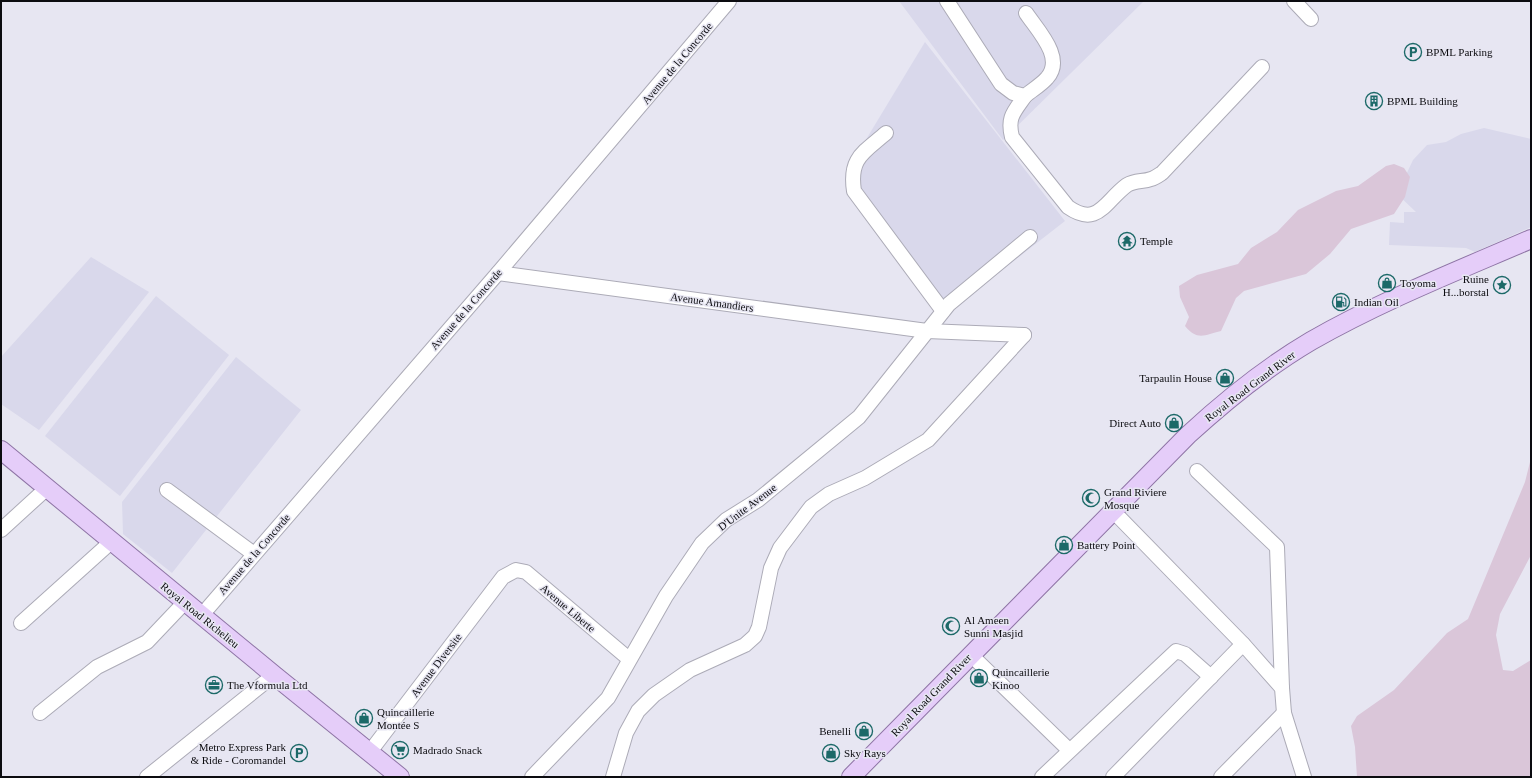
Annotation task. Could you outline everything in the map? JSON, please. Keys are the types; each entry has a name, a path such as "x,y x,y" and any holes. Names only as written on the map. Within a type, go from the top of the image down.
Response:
{"main road":[{"name":"Royal Road Grand River","path":"851,777 970,654 1208,416 1256,379 1311,342 1403,294 1531,239"},
{"name":"Royal Road Richelieu","path":"1,450 46,489 400,777"}],"street":[{"name":"Avenue de la Concorde","path":"201,616 498,273 729,1"},
{"path":"947,1 1001,84 1013,93 1025,96"},
{"path":"1294,1 1311,18"},
{"path":"1026,13 1053,54 1054,66 1047,78 1025,96 1010,117 1009,126 1012,137 1068,207 1078,214 1087,216 1095,214 1128,184 1151,180 1162,173 1262,67"},
{"path":"886,132 857,160 852,176 854,191 943,312"},
{"name":"D'Unite Avenue","path":"532,777 608,698 666,596 702,543 726,520 758,500 859,417 943,312 1030,237"},
{"name":"Avenue Amandiers","path":"498,273 927,331 1024,335 928,440 865,478 829,494 811,507 780,548 771,568 759,626 755,636 744,645 690,670 654,695 638,711 626,733 613,777"},
{"path":"1197,471 1277,547 1284,713 1304,777"},
{"path":"1,530 46,489"},
{"path":"167,490 254,554"},
{"path":"1113,510 1243,644 1282,688"},
{"path":"21,623 111,542"},
{"name":"Avenue Liberte","path":"503,577 516,570 526,572 629,659"},
{"name":"Avenue Diversite","path":"369,752 503,577"},
{"path":"40,713 97,667 147,642 184,602"},
{"path":"1113,777 1243,644"},
{"path":"1042,777 1176,651 1185,654 1211,676"},
{"path":"970,654 1069,750"},
{"path":"147,777 274,675"},
{"path":"1222,777 1284,713"}],"shaded area":[{"path":"899,1 1001,2 1144,1 1003,140"},
{"path":"925,42 1065,221 947,313 852,192 850,166"},
{"path":"1484,128 1531,139 1531,227 1475,252 1466,248 1389,245 1390,222 1404,223 1404,212 1416,212 1397,194 1413,160 1427,145 1446,142 1461,134"},
{"path":"1394,164 1404,168 1410,177 1405,197 1394,214 1351,229 1330,254 1306,274 1244,291 1236,298 1221,331 1202,336 1193,334 1185,326 1189,317 1180,297 1179,286 1197,275 1238,264 1251,248 1277,232 1298,210 1336,191 1358,186 1386,166"},
{"path":"91,257 149,292 39,430 1,404 1,357"},
{"path":"156,296 229,355 120,496 45,436"},
{"path":"236,357 301,410 172,573 123,534 122,502"},
{"path":"1531,458 1531,555 1500,614 1496,635 1503,670 1513,671 1531,660 1531,777 1357,777 1355,747 1351,726 1357,716 1394,690 1447,633 1468,619 1525,482"}],"place":[{"name":"BPML Parking","path":"1413,52"},
{"name":"BPML Building","path":"1374,101"},
{"name":"Temple","path":"1127,241"},
{"name":"Toyoma","path":"1387,283"},
{"name":"Ruine H...borstal","path":"1502,285"},
{"name":"Indian Oil","path":"1341,302"},
{"name":"Tarpaulin House","path":"1225,378"},
{"name":"Direct Auto","path":"1174,423"},
{"name":"Grand Riviere Mosque","path":"1091,498"},
{"name":"Battery Point","path":"1064,545"},
{"name":"Al Ameen Sunni Masjid","path":"951,626"},
{"name":"Quincaillerie Kinoo","path":"979,678"},
{"name":"The Vformula Ltd","path":"214,685"},
{"name":"Quincaillerie Montée S","path":"364,718"},
{"name":"Benelli","path":"864,731"},
{"name":"Madrado Snack","path":"400,750"},
{"name":"Metro Express Park & Ride - Coromandel","path":"299,753"},
{"name":"Sky Rays","path":"831,753"}]}
